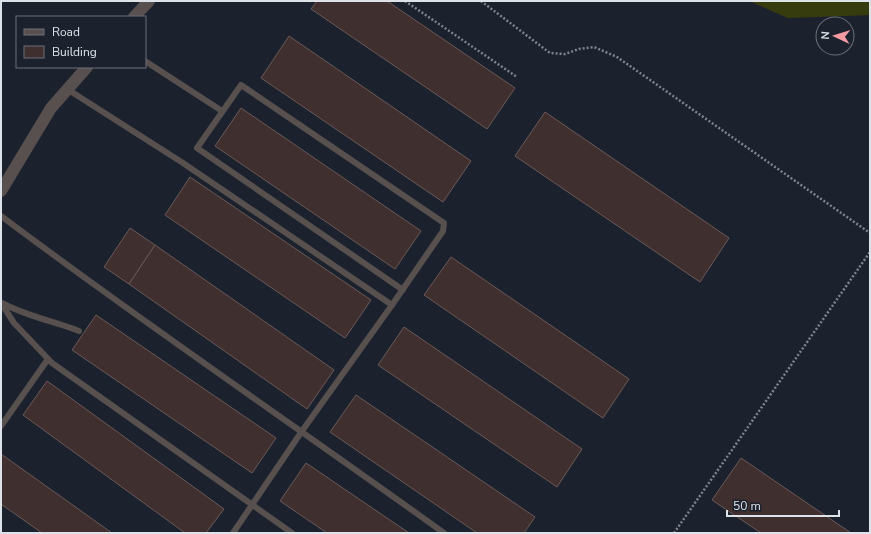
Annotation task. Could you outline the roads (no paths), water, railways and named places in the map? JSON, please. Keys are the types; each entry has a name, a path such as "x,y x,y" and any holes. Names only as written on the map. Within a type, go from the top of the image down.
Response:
{"street":[{"path":"135,16 149,1"},
{"path":"1,191 51,108 86,68"}],"lane":[{"path":"146,62 222,111"},
{"path":"233,533 302,431 403,290 444,231 444,223 240,85 197,148 403,290"},
{"path":"67,89 183,163 392,305"},
{"path":"1,216 88,281 302,431 444,533"},
{"path":"1,303 18,311 52,320 79,331"},
{"path":"1,303 14,323 48,359 252,506 292,533"},
{"path":"1,426 48,359"}]}
